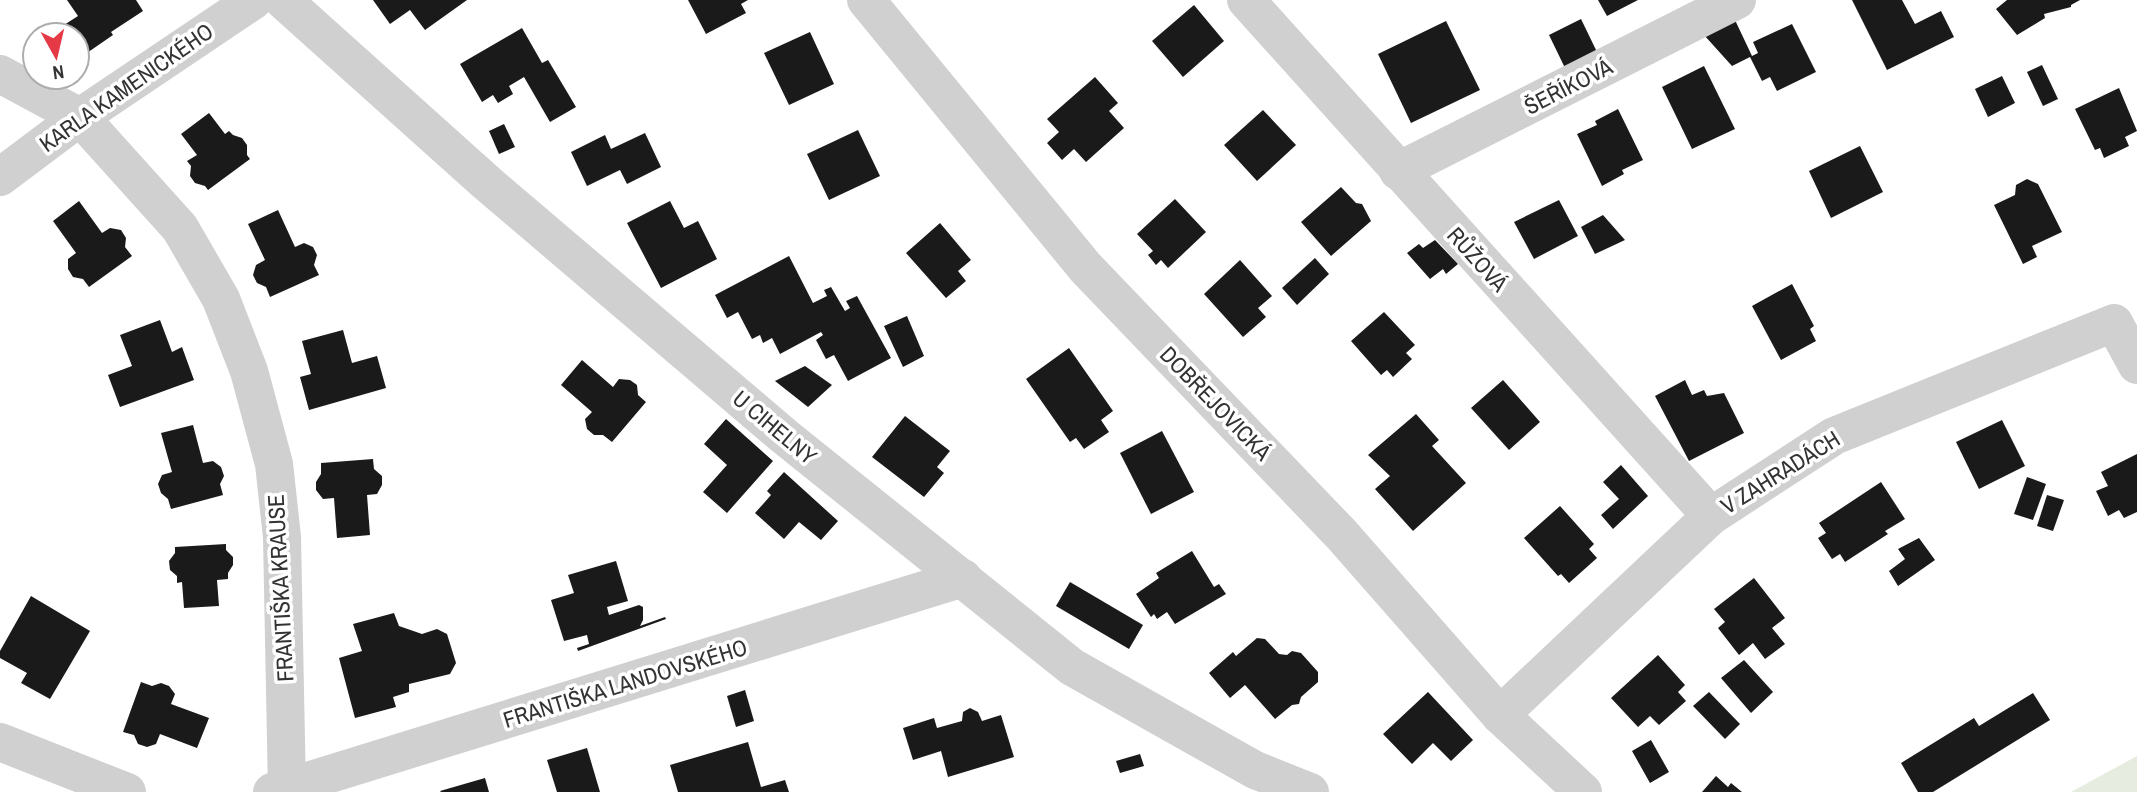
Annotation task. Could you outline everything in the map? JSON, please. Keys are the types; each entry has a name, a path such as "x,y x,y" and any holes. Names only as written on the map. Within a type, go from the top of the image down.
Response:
{"street":[{"name":"KARLA KAMENICKÉHO","path":"0,177 79,117 254,0"},
{"name":"U CIHELNY","path":"283,0 487,183 784,436 1072,667 1255,770 1310,792"},
{"name":"DOBŘEJOVICKÁ","path":"866,0 1085,267 1342,535 1500,715 1583,792"},
{"name":"RŮŽOVÁ","path":"1246,0 1711,516"},
{"name":"ŠEŘÍKOVÁ","path":"1398,171 1737,0"},
{"name":"FRANTIŠKA KRAUSE","path":"0,74 79,117 180,228 221,299 249,371 274,464 282,537 282,791"},
{"name":"V ZAHRADÁCH","path":"1500,715 1711,516 1834,436 2114,323 2137,365"},
{"name":"FRANTIŠKA LANDOVSKÉHO","path":"282,791 963,578"},
{"path":"0,742 127,792"}],"shaded area":[{"path":"2137,756 2137,792 2071,792"}],"building":[{"path":"67,0 136,0 143,11 111,32 113,35 91,50 91,21 70,21 78,16"},
{"path":"373,0 467,0 425,30 410,10 390,24"},
{"path":"688,0 748,0 741,4 746,13 706,34"},
{"path":"1598,0 1638,0 1607,16"},
{"path":"1852,0 1902,0 1915,24 1941,11 1954,37 1887,70"},
{"path":"2007,0 2080,0 2071,7 2044,14 2045,18 2017,35 1996,9"},
{"path":"1194,5 1224,41 1183,77 1152,41"},
{"path":"1581,19 1597,52 1565,68 1549,35"},
{"path":"1735,20 1752,56 1758,53 1753,42 1792,24 1816,72 1777,91 1770,77 1762,81 1750,57 1732,66 1704,35"},
{"path":"1446,21 1480,90 1411,123 1378,54"},
{"path":"522,28 542,63 548,60 576,107 550,122 524,77 509,86 513,94 498,103 493,95 482,102 460,64"},
{"path":"810,32 834,84 789,105 764,53"},
{"path":"2042,65 2058,99 2043,106 2027,72"},
{"path":"1704,66 1735,129 1692,149 1662,87"},
{"path":"2002,76 2015,103 1988,117 1975,89"},
{"path":"1095,77 1118,103 1109,111 1124,128 1086,162 1074,149 1062,160 1047,143 1059,132 1047,119"},
{"path":"2119,88 2137,131 2125,137 2129,146 2104,158 2100,148 2095,150 2075,109"},
{"path":"1618,109 1643,160 1622,170 1624,174 1602,186 1577,134 1597,125 1595,121"},
{"path":"1263,110 1296,145 1257,181 1224,145"},
{"path":"209,113 225,134 229,131 242,138 247,145 250,159 208,190 195,183 190,176 191,166 187,161 197,155 181,134"},
{"path":"504,124 515,147 499,154 489,131"},
{"path":"858,130 880,176 829,200 807,154"},
{"path":"645,133 661,167 627,184 620,170 587,186 571,152 605,135 611,149"},
{"path":"1860,146 1883,192 1831,218 1809,171"},
{"path":"2027,179 2038,184 2062,232 2032,246 2037,257 2023,264 1994,205 2015,195 2016,185"},
{"path":"1341,187 1356,203 1362,204 1371,221 1331,256 1301,222"},
{"path":"1175,199 1206,232 1168,268 1161,260 1156,265 1148,255 1153,251 1137,234"},
{"path":"1559,200 1578,236 1534,259 1514,222"},
{"path":"79,201 102,233 110,228 121,230 126,238 125,247 132,256 89,287 83,279 73,277 68,269 68,259 76,253 53,221"},
{"path":"670,201 684,228 698,221 717,259 661,288 627,223"},
{"path":"278,210 295,247 304,243 313,247 317,255 314,265 319,275 270,297 266,287 257,283 253,275 256,265 265,260 248,224"},
{"path":"1603,215 1625,240 1595,254 1581,227"},
{"path":"940,223 971,260 958,271 966,281 946,298 906,253"},
{"path":"1435,240 1458,264 1446,274 1443,269 1430,279 1407,253 1419,244 1423,248"},
{"path":"789,256 813,303 827,296 824,290 831,287 845,311 850,308 846,301 857,296 891,358 848,381 834,355 826,359 816,340 823,335 821,332 780,354 772,338 763,343 760,335 752,339 738,312 727,318 715,295"},
{"path":"1315,258 1329,274 1297,305 1282,288"},
{"path":"1240,260 1272,296 1258,308 1266,317 1243,337 1204,294"},
{"path":"1792,284 1814,326 1810,329 1816,341 1781,360 1752,306"},
{"path":"1384,312 1415,345 1406,353 1412,359 1393,377 1387,370 1381,375 1351,341"},
{"path":"907,316 924,356 903,367 884,326"},
{"path":"160,320 172,352 182,347 194,380 120,407 108,375 132,366 120,335"},
{"path":"343,330 352,363 377,356 386,388 309,410 300,377 311,374 302,341"},
{"path":"1069,348 1113,411 1101,420 1109,432 1084,449 1076,438 1070,442 1026,379"},
{"path":"582,360 613,387 619,379 630,380 637,385 638,395 646,402 612,442 587,429 585,419 592,412 561,385"},
{"path":"805,366 832,385 808,407 775,381"},
{"path":"1503,380 1540,422 1509,450 1471,408"},
{"path":"1685,380 1692,395 1704,390 1707,396 1724,393 1744,433 1689,461 1655,396"},
{"path":"1416,414 1439,440 1432,446 1466,483 1413,531 1375,489 1390,476 1368,455"},
{"path":"905,416 950,451 937,467 944,473 924,497 872,457"},
{"path":"726,419 773,461 727,513 703,492 727,465 704,444"},
{"path":"2002,420 2025,466 1979,489 1956,442"},
{"path":"193,425 203,463 213,461 221,467 224,476 220,484 223,495 171,509 158,484 162,475 172,472 161,433"},
{"path":"1162,431 1194,492 1151,514 1120,453"},
{"path":"2137,454 2137,512 2124,518 2119,510 2108,516 2096,491 2108,486 2101,472"},
{"path":"373,459 374,469 382,476 382,485 377,494 367,495 370,535 337,538 334,498 323,499 316,490 321,463"},
{"path":"1621,465 1648,496 1613,529 1601,515 1619,499 1603,482"},
{"path":"784,472 838,521 821,540 799,522 784,539 755,513 771,495 767,491"},
{"path":"2027,477 2046,484 2033,520 2014,514"},
{"path":"1881,482 1905,519 1885,531 1888,534 1845,562 1840,554 1832,559 1818,538 1826,533 1819,523"},
{"path":"2047,495 2064,500 2053,531 2037,526"},
{"path":"1560,506 1594,544 1589,549 1597,558 1569,583 1561,574 1558,576 1524,538"},
{"path":"1919,538 1935,560 1898,586 1889,571 1905,559 1898,549"},
{"path":"226,544 226,550 233,557 233,565 228,579 217,580 219,606 184,608 182,582 177,583 177,576 170,570 169,561 175,553 175,547"},
{"path":"1192,551 1214,587 1219,584 1226,594 1175,624 1167,612 1157,619 1154,614 1151,617 1136,594 1159,578 1156,573"},
{"path":"616,561 628,601 607,607 609,615 639,605 643,607 640,626 665,617 666,619 578,651 577,648 589,644 587,635 564,641 551,600 574,593 568,575"},
{"path":"1754,578 1785,618 1772,628 1785,644 1765,659 1753,643 1739,655 1718,628 1725,622 1714,609"},
{"path":"1070,582 1143,625 1129,649 1056,606"},
{"path":"31,596 90,631 50,699 21,683 27,673 0,658 0,651"},
{"path":"394,613 399,626 422,634 437,629 447,634 456,663 450,674 409,684 409,692 393,697 396,707 355,718 339,658 362,651 353,624"},
{"path":"1257,638 1265,639 1279,654 1287,655 1292,651 1301,653 1318,672 1318,682 1301,697 1299,704 1292,705 1275,719 1245,685 1230,698 1209,673 1233,652 1236,656"},
{"path":"1658,655 1685,685 1678,692 1686,701 1659,725 1650,716 1638,727 1611,698"},
{"path":"1744,660 1773,692 1751,713 1721,678"},
{"path":"141,682 152,686 161,683 169,686 175,694 171,704 209,718 197,748 160,734 156,744 147,747 138,744 134,735 123,732"},
{"path":"745,690 754,721 736,727 727,696"},
{"path":"1428,692 1473,740 1451,761 1433,743 1412,764 1383,734"},
{"path":"1709,692 1740,724 1725,739 1693,706"},
{"path":"2033,693 2050,720 1933,792 1918,792 1901,763 1974,718 1979,726"},
{"path":"970,708 978,712 982,721 1001,715 1014,757 948,777 941,751 913,760 903,728 934,718 937,728 962,721 963,712"},
{"path":"1651,740 1669,772 1650,783 1632,751"},
{"path":"748,742 761,787 785,780 789,792 678,792 670,765"},
{"path":"587,748 600,792 557,792 547,760"},
{"path":"1140,754 1144,766 1120,773 1116,761"},
{"path":"1716,776 1728,787 1731,783 1742,792 1702,792"},
{"path":"485,778 489,792 440,791"}]}
